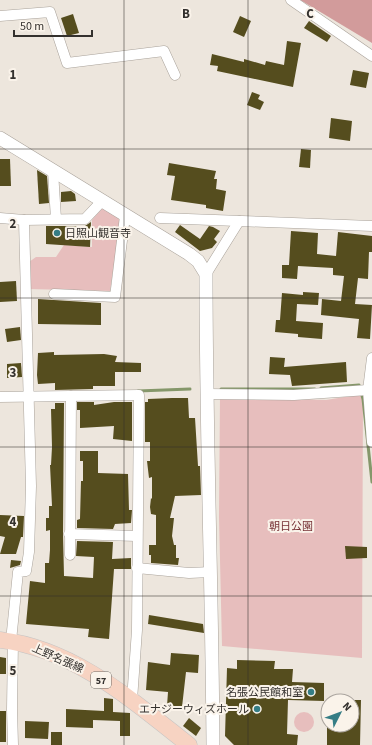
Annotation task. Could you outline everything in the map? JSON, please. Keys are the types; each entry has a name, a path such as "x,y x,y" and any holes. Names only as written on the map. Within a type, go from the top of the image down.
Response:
{"main road":[{"name":"上野名張線","path":"8,641 30,645 63,658 88,671 132,700 189,745"}],"street":[{"path":"291,0 372,56"},
{"path":"0,16 50,12 67,63 164,51 175,75"},
{"path":"0,138 189,254 198,262 206,274"},
{"path":"53,171 56,219"},
{"path":"0,218 24,220 85,219 102,201"},
{"path":"54,294 114,297 125,216"},
{"path":"160,218 372,226"},
{"path":"14,745 8,641 18,572 26,571 29,552 31,486 24,220"},
{"path":"213,745 211,572 206,394 206,274 239,221"},
{"path":"372,358 363,390 372,442"},
{"path":"206,394 294,395 363,390"},
{"path":"0,397 139,395 136,536 137,630 132,700"},
{"path":"70,555 71,396"},
{"path":"69,534 136,536"},
{"path":"136,568 189,573 211,572"}],"green space":[{"path":"105,205 121,217 110,291 28,289 29,262 36,257 56,257 64,245 92,247 92,220"},
{"name":"朝日公園","path":"363,394 362,658 222,646 219,517 220,397 326,400"},
{"path":"304,712 311,715 314,722 311,729 304,732 297,729 294,722 297,715"}],"shaded area":[{"path":"300,0 372,0 372,43 302,1"}],"building":[{"path":"73,14 79,33 67,36 61,18"},
{"path":"240,16 251,21 244,37 233,32"},
{"path":"309,21 331,36 327,42 304,28"},
{"path":"287,41 301,43 293,87 217,71 218,66 210,65 212,54 244,62 244,59 265,65 266,61 284,65"},
{"path":"353,70 369,73 366,88 350,85"},
{"path":"252,92 260,95 258,99 264,102 260,110 247,105"},
{"path":"331,118 352,121 350,141 329,138"},
{"path":"301,149 311,150 310,168 299,167"},
{"path":"0,159 10,159 11,186 0,186"},
{"path":"169,163 216,171 214,179 217,179 216,189 226,191 223,211 206,208 206,205 171,200 175,176 167,175"},
{"path":"37,170 47,176 49,203 39,204"},
{"path":"71,191 75,194 76,201 61,202 61,192"},
{"path":"91,222 90,247 46,244 46,226 85,226"},
{"path":"180,225 200,239 209,226 213,227 220,231 214,239 217,242 212,248 200,251 175,232"},
{"path":"291,231 318,233 317,254 336,256 338,232 372,236 372,252 369,252 368,279 358,278 355,304 372,305 370,339 357,338 359,319 321,315 322,299 341,301 344,276 333,275 333,268 298,266 297,279 282,278 282,265 289,265"},
{"path":"16,281 17,301 0,302 0,282"},
{"path":"303,292 319,293 318,305 297,304 296,321 323,323 322,339 298,337 298,334 275,332 276,320 280,320 282,293 303,295"},
{"path":"38,299 101,303 101,325 38,324"},
{"path":"20,327 21,340 7,342 5,329"},
{"path":"54,352 54,355 104,354 117,356 115,362 141,363 141,372 115,372 115,386 93,386 93,389 55,390 55,383 38,384 37,375 38,353"},
{"path":"270,357 285,358 284,367 346,362 347,382 292,386 290,375 269,374"},
{"path":"21,363 22,377 7,378 7,364"},
{"path":"188,398 189,418 195,418 198,466 200,466 201,495 175,496 170,518 174,518 172,536 174,545 176,545 176,558 179,558 178,565 151,563 151,555 149,555 149,545 156,545 156,515 151,514 150,507 151,498 152,499 152,477 149,478 147,461 150,461 150,442 145,442 145,402 148,402 148,399"},
{"path":"77,402 94,402 94,405 114,402 132,402 132,441 113,439 114,426 80,428 80,410 77,410"},
{"path":"55,403 64,403 64,576 93,578 94,557 76,556 77,541 113,542 112,559 131,558 131,569 114,569 109,639 88,637 89,629 26,624 30,581 45,583 45,563 49,563 50,530 46,531 46,518 49,518 49,506 52,506 50,465 52,447 51,409 55,409"},
{"path":"80,451 98,451 98,473 128,474 129,510 132,510 131,523 115,524 113,529 77,528 77,520 80,519 81,481 83,481 83,461 80,461"},
{"path":"0,515 24,516 23,537 21,537 16,554 0,554 5,537 0,536"},
{"path":"345,546 367,547 367,558 346,559"},
{"path":"11,560 21,561 20,565 10,568"},
{"path":"149,615 203,624 204,633 148,624"},
{"path":"171,653 199,655 198,673 186,672 182,707 167,706 168,692 146,690 148,662 170,665"},
{"path":"0,657 6,658 6,674 0,674"},
{"name":"エナジーウィズホール","path":"237,660 275,661 274,669 293,669 292,682 324,683 324,693 320,693 320,701 288,700 287,734 298,735 297,745 234,745 225,736 227,668 237,669"},
{"path":"104,698 113,699 113,712 130,713 130,736 120,736 120,721 93,720 93,728 66,727 66,709 104,711"},
{"path":"361,700 360,745 327,745 327,733 360,733"},
{"path":"0,711 6,711 6,742 0,742"},
{"path":"189,718 201,728 196,736 183,726"},
{"path":"25,721 49,722 48,739 25,738"},
{"path":"51,732 62,732 62,745 51,745"}],"waterway":[{"path":"321,388 359,385 363,399 372,482"},
{"path":"138,391 190,389"},
{"path":"221,389 315,389"}],"place":[{"name":"日照山観音寺","path":"57,233"},
{"name":"名張公民館和室","path":"311,692"},
{"name":"エナジーウィズホール","path":"257,709"}]}
